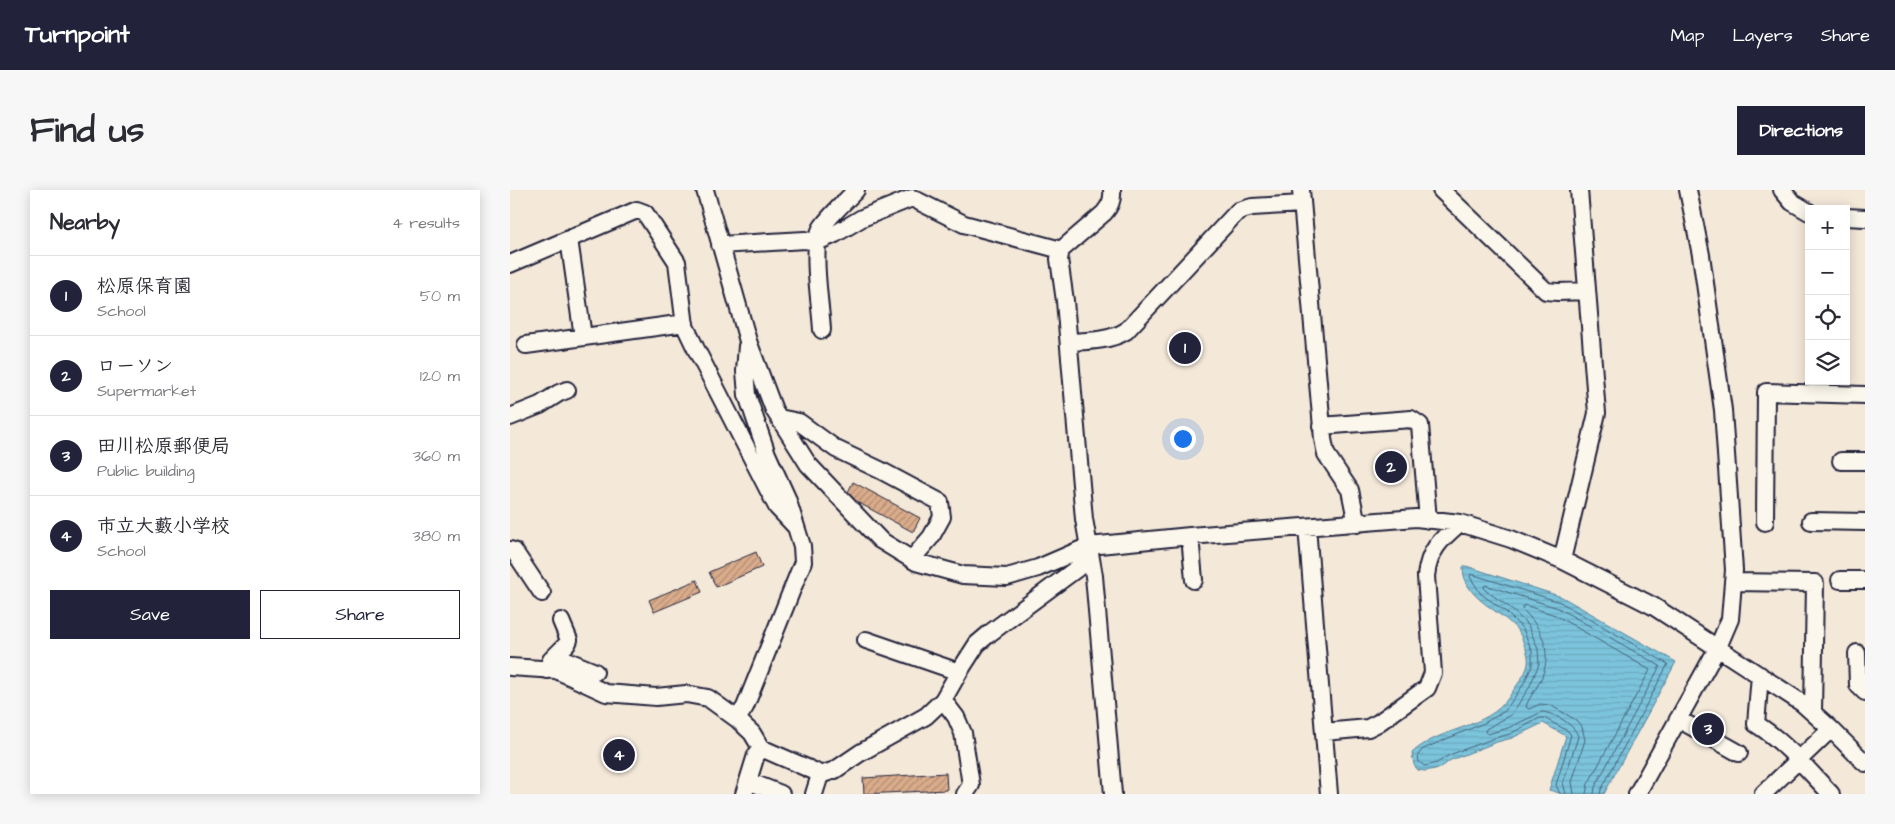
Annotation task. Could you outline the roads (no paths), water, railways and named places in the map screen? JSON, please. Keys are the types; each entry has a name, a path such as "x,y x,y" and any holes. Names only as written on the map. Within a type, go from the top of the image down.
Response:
{"street":[{"path":"705,190 748,341 774,410 808,464 880,540 912,559 962,575 1007,577 1038,568 1090,546 1416,518 1460,523 1511,539 1562,560 1653,606 1802,703 1863,756"},
{"path":"822,330 818,290 817,242 822,228 856,190"},
{"path":"1112,190 1113,197 1110,206 1104,214 1061,250 1059,259 1066,301 1084,519 1094,576 1113,794"},
{"path":"1441,190 1546,291 1587,291"},
{"path":"1562,560 1598,413 1579,190"},
{"path":"1636,794 1718,647 1730,619 1734,570 1723,410 1701,255 1688,190"},
{"path":"1782,190 1792,202 1805,210"},
{"path":"1069,342 1109,338 1126,332 1238,211 1301,197 1326,454 1350,490 1357,524"},
{"path":"720,245 805,240 817,242 862,218 912,198 964,224 1061,250"},
{"path":"510,264 637,210 645,214 678,262 685,323 696,349 777,507 796,527"},
{"path":"1850,217 1865,218"},
{"path":"569,239 584,337"},
{"path":"526,345 685,323"},
{"path":"737,719 745,707 803,562 802,546 787,498 767,454 747,395 745,371 748,341"},
{"path":"510,417 540,405 567,390"},
{"path":"1765,522 1766,392 1865,395"},
{"path":"779,418 799,422 836,449 940,502 942,517 931,536 912,559"},
{"path":"1322,426 1411,419 1420,424 1428,520"},
{"path":"1841,461 1865,461"},
{"path":"1810,522 1865,522"},
{"path":"1324,732 1368,728 1427,688 1433,673 1426,576 1428,561 1442,538 1460,523"},
{"path":"1307,527 1329,794"},
{"path":"1190,536 1194,580"},
{"path":"820,775 835,770 860,753 926,716 943,700 978,644 990,632 1083,564 1090,546"},
{"path":"510,550 514,551 542,593"},
{"path":"1840,580 1865,580"},
{"path":"1733,582 1815,583 1812,712"},
{"path":"551,663 568,644 569,640 561,621"},
{"path":"866,640 959,672"},
{"path":"1857,653 1858,685 1865,692"},
{"path":"551,663 556,670 606,693 656,698 686,694 708,698 737,719 752,734 761,748 820,775"},
{"path":"510,667 551,663 595,672"},
{"path":"1760,675 1756,724 1767,731 1831,794"},
{"path":"943,700 956,717 963,733 972,785 965,794"},
{"path":"1678,719 1739,753"},
{"path":"1763,794 1831,729"},
{"path":"761,748 756,755 746,788 781,794"},
{"path":"814,794 820,775"}],"water":[{"path":"1466,566 1562,597 1676,662 1604,794 1563,794 1549,790 1566,736 1543,723 1512,738 1451,760 1440,768 1425,771 1418,770 1414,765 1412,753 1423,744 1489,716 1500,708 1520,681 1528,664 1527,652 1519,633 1511,623 1484,603 1469,588 1463,567"}],"place":[{"name":"松原保育園","path":"1185,348"},
{"name":"ローソン","path":"1391,467"},
{"name":"田川松原郵便局","path":"1708,729"},
{"name":"市立大藪小学校","path":"619,755"}]}
